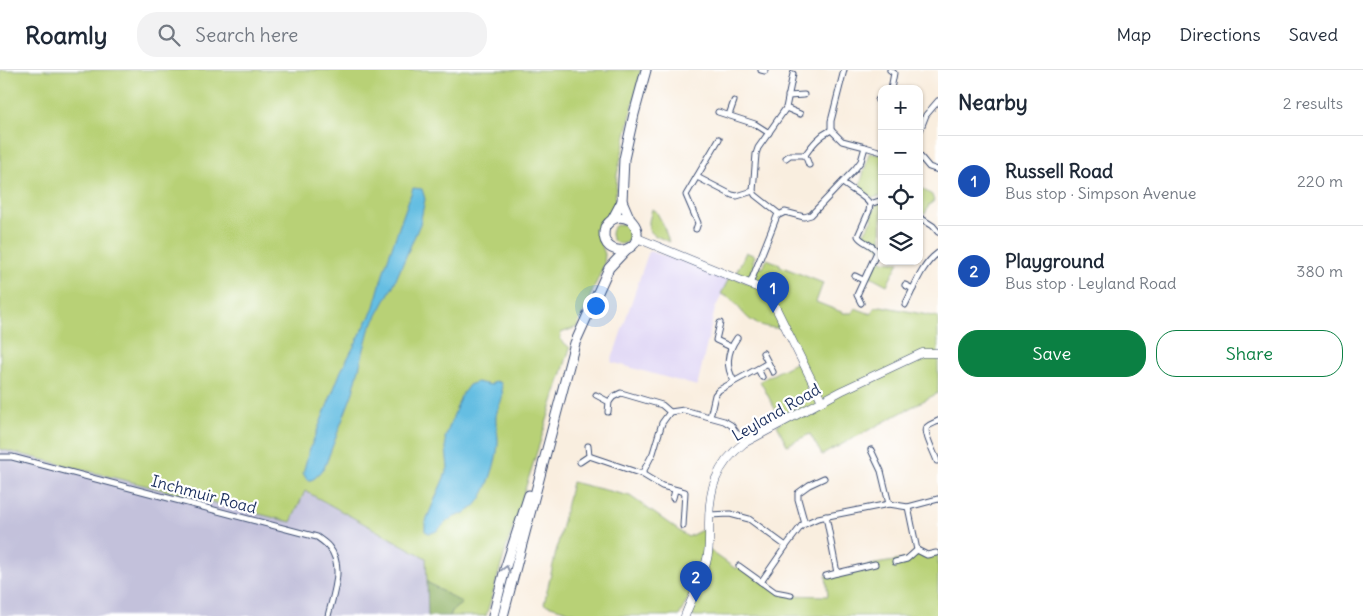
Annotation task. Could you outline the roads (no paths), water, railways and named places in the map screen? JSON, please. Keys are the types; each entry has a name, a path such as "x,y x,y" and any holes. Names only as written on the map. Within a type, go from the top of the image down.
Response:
{"main road":[{"path":"626,250 611,248 604,238 603,232 622,201 624,160 646,70"},
{"path":"622,201 630,220"},
{"path":"609,268 635,243 638,231 635,225 625,217 613,218"},
{"path":"503,616 575,343 609,268 611,248"},
{"path":"493,616 520,518 550,435"}],"street":[{"path":"844,70 831,121 832,130 842,141 878,151"},
{"path":"890,70 894,73 892,85"},
{"path":"779,214 757,198 752,191 756,154 786,108 793,74"},
{"path":"788,96 804,95"},
{"path":"729,115 734,101"},
{"path":"920,130 926,115 938,101"},
{"path":"786,108 800,114"},
{"path":"718,112 755,124 769,133"},
{"path":"805,155 812,144 822,135 832,130"},
{"path":"696,228 698,223 686,196 719,139"},
{"path":"750,284 779,214 788,212 808,216 843,183 860,161 865,147"},
{"path":"786,158 790,154 805,155"},
{"path":"805,155 809,165"},
{"path":"923,159 929,166 938,170"},
{"path":"697,176 732,195 737,196 752,191"},
{"path":"843,183 870,204"},
{"path":"870,204 878,201"},
{"path":"861,303 857,295 877,252 874,247 858,236 869,211 870,204"},
{"path":"923,219 938,230"},
{"path":"637,238 764,290 768,294 822,401"},
{"path":"905,305 930,258 938,254"},
{"path":"855,276 863,280"},
{"path":"905,285 913,289"},
{"path":"720,323 716,340 730,347"},
{"path":"734,381 728,366 730,347 737,338"},
{"path":"763,353 773,372"},
{"name":"Leyland Road","path":"685,616 698,588 707,559 711,492 719,471 729,456 744,443 822,401 922,353 938,353"},
{"path":"710,416 715,395 719,390 768,363"},
{"path":"758,369 762,377"},
{"path":"608,412 609,402 617,394 621,393 662,405 670,412"},
{"path":"596,395 609,402"},
{"path":"642,474 653,453 662,423 670,412 684,410 710,416 728,423 744,443"},
{"path":"937,461 936,450 926,435 926,430 928,426 938,421"},
{"path":"588,446 590,456"},
{"path":"871,450 881,471 889,504"},
{"path":"590,456 642,474 656,484 685,492 683,526"},
{"path":"580,462 590,456"},
{"path":"868,459 874,456"},
{"name":"Inchmuir Road","path":"0,457 21,459 317,537 329,547 335,556 338,578 328,616"},
{"path":"805,524 798,493 824,478"},
{"path":"673,498 675,490"},
{"path":"761,582 786,546 805,524 826,516 889,504 908,507 938,499"},
{"path":"908,507 917,550"},
{"path":"709,515 730,514 742,517 754,523 786,546"},
{"path":"826,516 837,573"},
{"path":"917,550 927,555 936,553"},
{"path":"895,562 907,559 917,550"},
{"path":"826,576 875,564"},
{"path":"739,566 775,592 791,595"}],"water":[{"path":"413,188 422,189 425,199 420,224 394,284 369,330 353,392 325,466 315,478 307,480 303,473 309,451 341,371 373,310 385,267"},
{"path":"496,381 501,383 502,394 496,416 498,447 491,477 477,504 466,512 450,519 435,532 429,533 425,531 425,523 448,468 445,438 461,396 469,385 477,382 490,385"}],"place":[{"name":"Russell Road","path":"773,313"},
{"name":"Playground","path":"696,602"}]}
